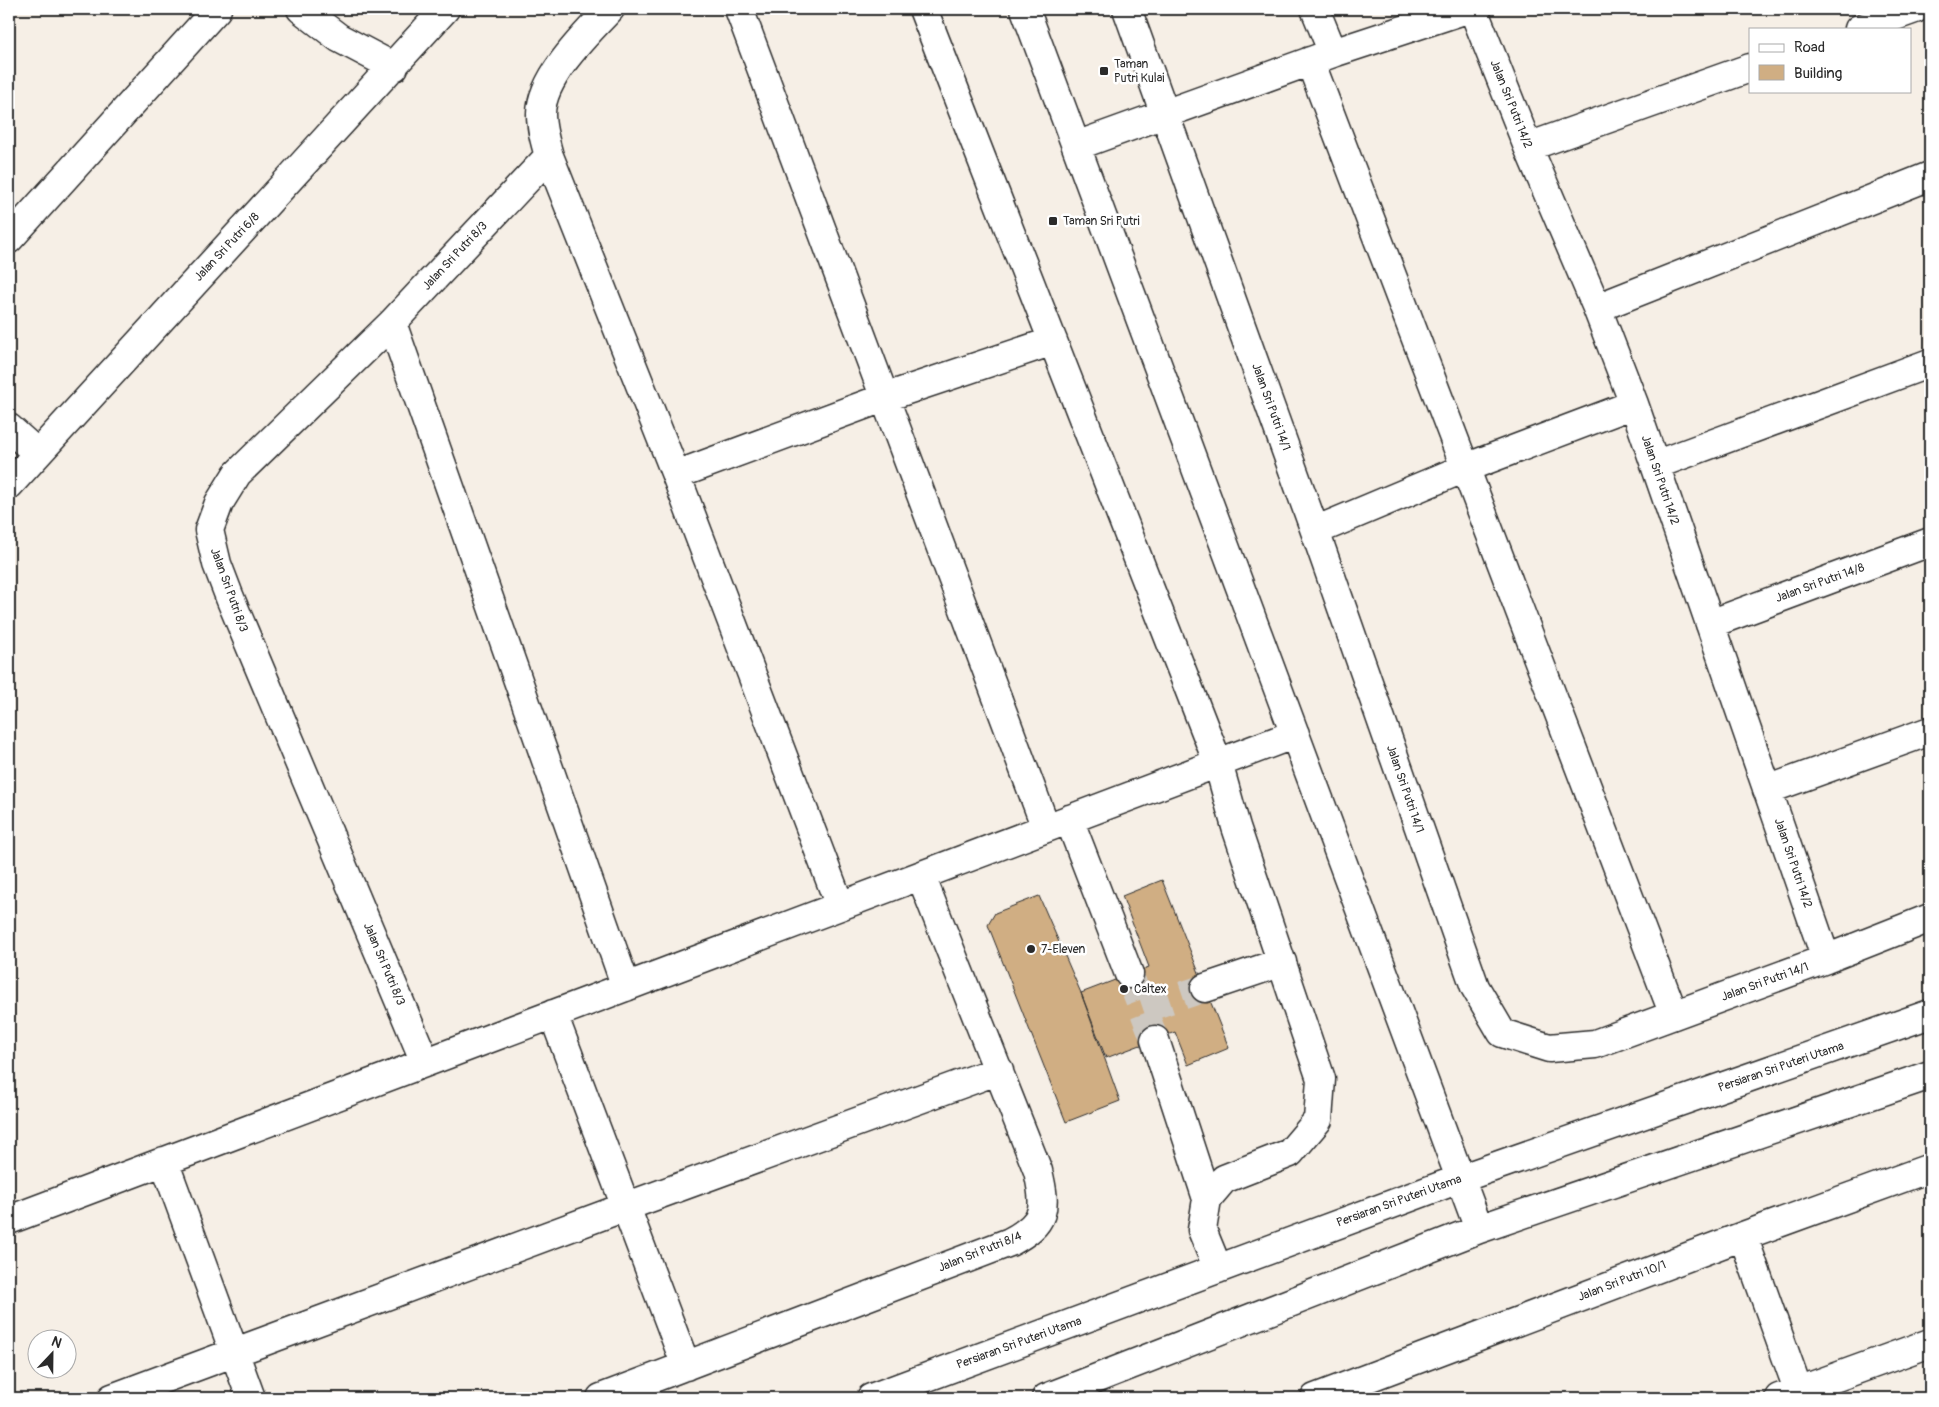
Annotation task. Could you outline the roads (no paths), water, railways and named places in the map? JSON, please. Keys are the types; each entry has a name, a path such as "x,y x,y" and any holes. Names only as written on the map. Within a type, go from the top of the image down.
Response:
{"street":[{"path":"9,239 216,9"},
{"path":"301,9 339,38 394,66"},
{"name":"Jalan Sri Putri 6/8","path":"9,485 445,9"},
{"path":"610,9 566,58 548,86 540,113 543,137 676,475 840,906"},
{"path":"739,9 886,398 1058,824 1129,974"},
{"path":"923,9 1218,763 1236,827 1321,1079 1318,1120 1290,1154 1224,1179 1207,1198"},
{"path":"1024,9 1462,1178 1479,1229"},
{"name":"Jalan Sri Putri 14/1","path":"1127,9 1315,531 1475,987 1502,1033 1549,1048 1594,1044 1826,959 1930,918"},
{"path":"1315,9 1322,57 1465,468 1674,1015"},
{"path":"1076,146 1322,57 1467,9"},
{"name":"Jalan Sri Putri 14/2","path":"1473,9 1528,147 1597,308 1634,404 1826,959"},
{"path":"1862,28 1915,9"},
{"path":"1528,147 1749,68"},
{"name":"Jalan Sri Putri 8/3","path":"425,1062 230,598 217,564 209,530 219,503 237,474 392,324 549,156"},
{"path":"1597,308 1930,176"},
{"path":"392,324 626,987"},
{"path":"676,475 886,398 1053,342"},
{"path":"1654,465 1930,363"},
{"path":"1315,531 1465,468 1634,404"},
{"path":"9,428 37,453"},
{"name":"Jalan Sri Putri 14/8","path":"1710,624 1930,542"},
{"path":"1767,790 1930,731"},
{"path":"9,1220 1295,734"},
{"name":"Jalan Sri Putri 8/4","path":"601,1398 1001,1245 1030,1232 1042,1215 1043,1192 1038,1171 921,876"},
{"path":"1205,988 1282,962"},
{"path":"553,1014 686,1366"},
{"name":"Persiaran Sri Puteri Utama","path":"870,1398 1462,1178 1930,1014"},
{"path":"1155,1040 1207,1198 1202,1230 1218,1269"},
{"path":"112,1398 999,1070"},
{"path":"1046,1398 1479,1229 1930,1074"},
{"path":"164,1161 236,1352 251,1398"},
{"name":"Jalan Sri Putri 10/1","path":"1315,1398 1743,1236 1930,1168"},
{"path":"1743,1236 1793,1396 1930,1343"}],"tunnel":[{"path":"1129,974 1155,1040"},
{"path":"1143,1009 1205,988"}],"place":[{"name":"Taman Putri Kulai","path":"1104,71"},
{"name":"Taman Sri Putri","path":"1053,221"},
{"name":"7-Eleven","path":"1031,949"},
{"name":"Caltex","path":"1124,989"}]}
